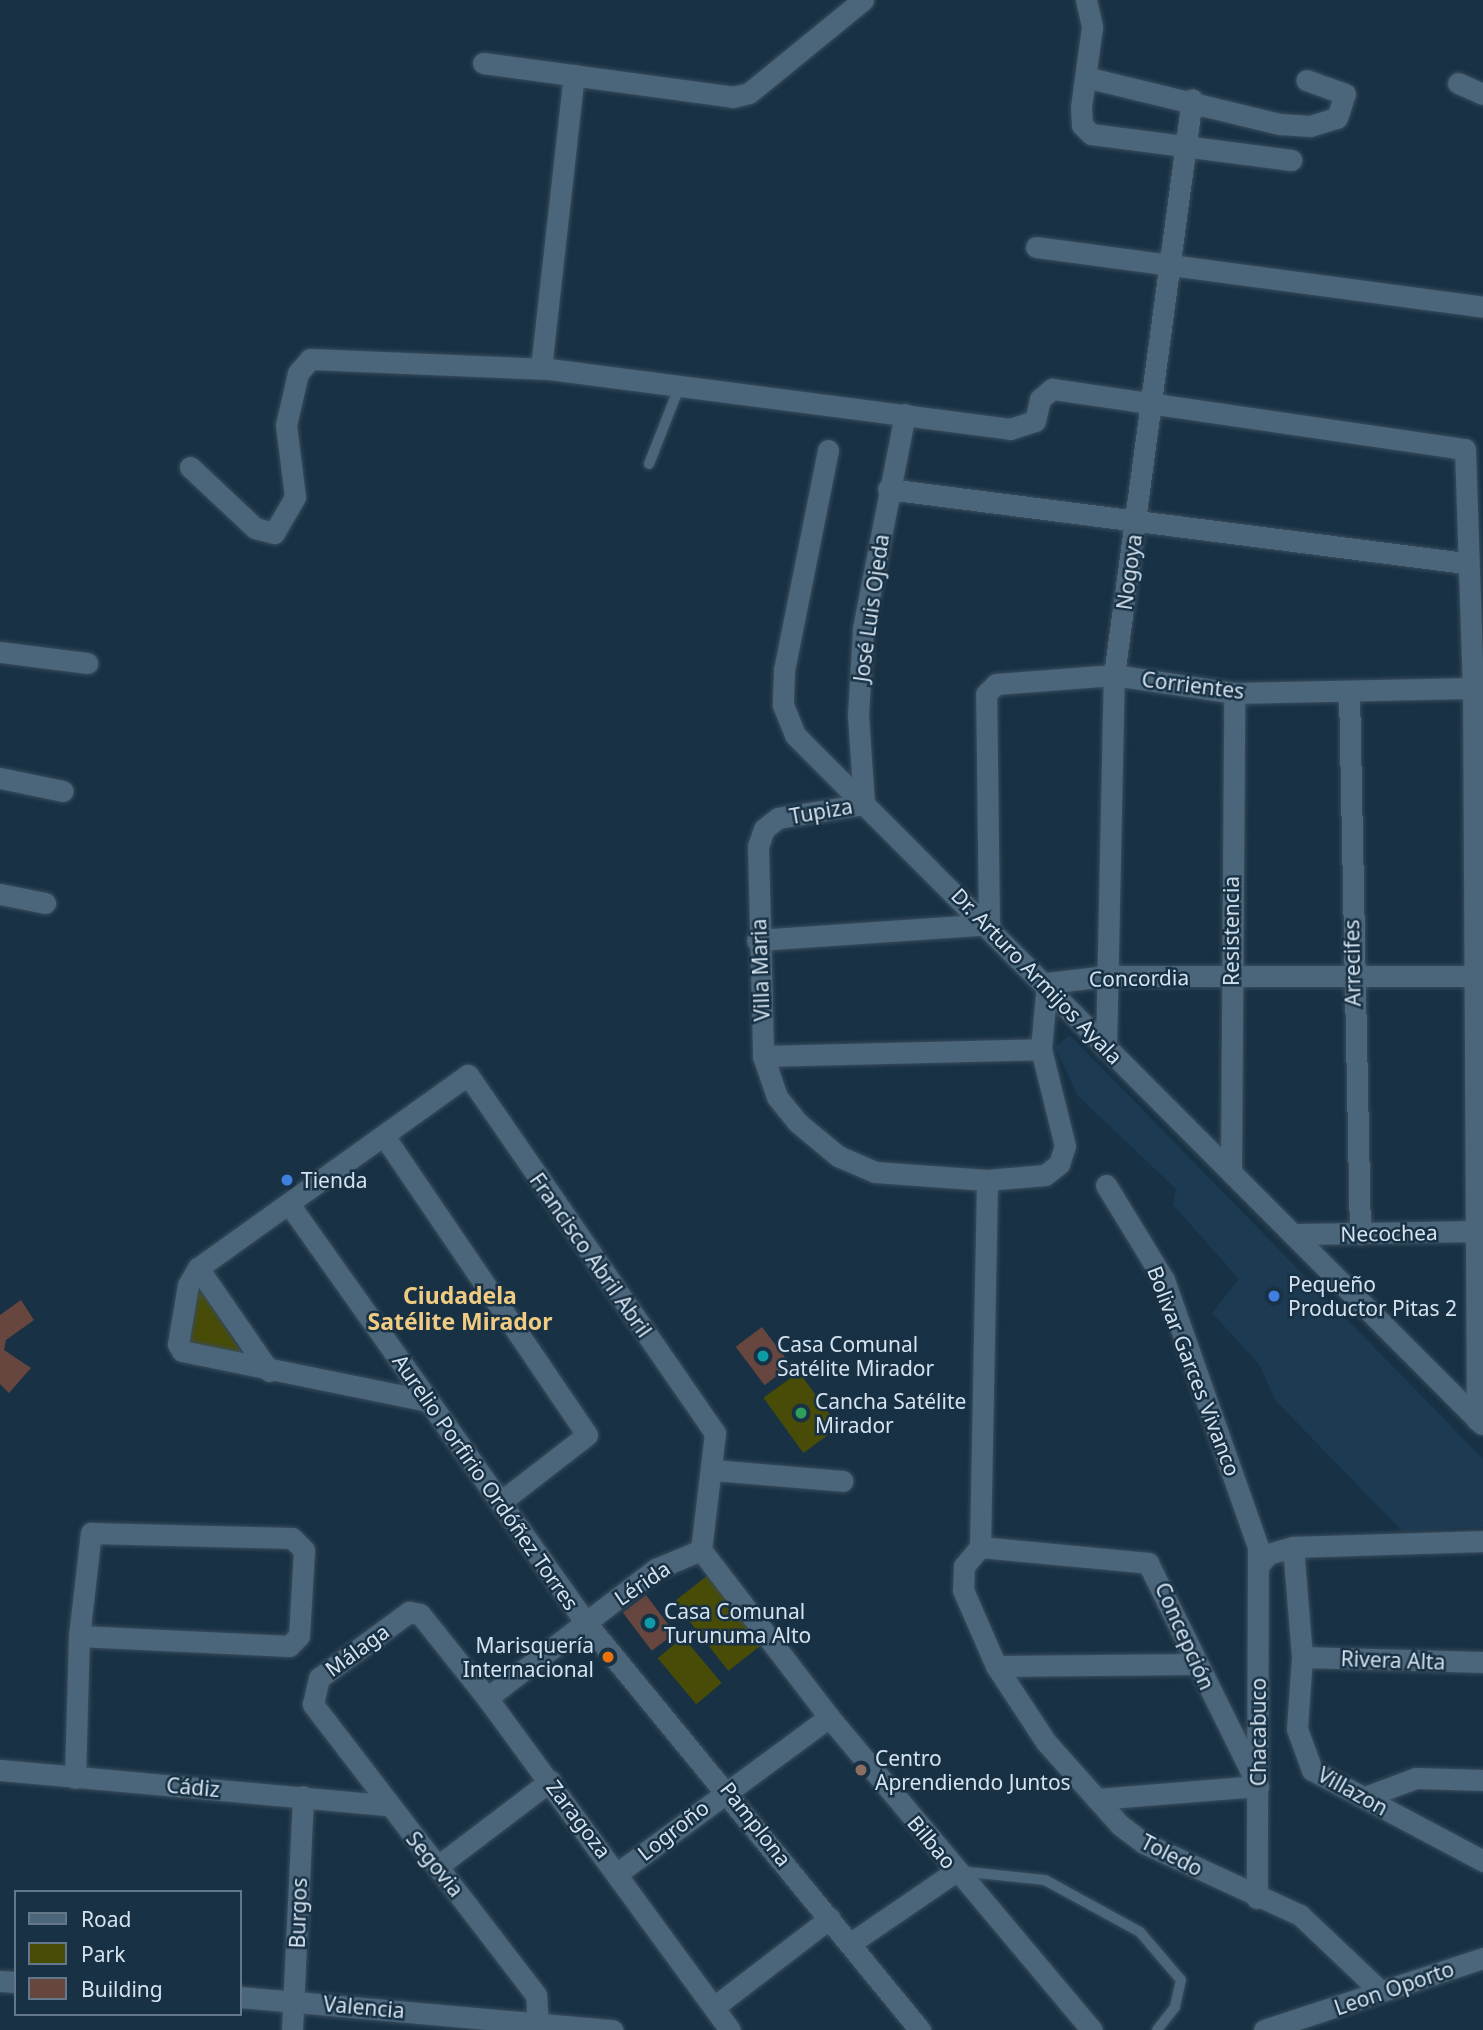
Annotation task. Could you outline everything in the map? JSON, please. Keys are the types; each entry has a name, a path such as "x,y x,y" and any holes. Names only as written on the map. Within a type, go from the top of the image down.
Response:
{"street":[{"path":"483,63 741,95 863,0"},
{"path":"1086,0 1092,27 1082,125 1091,134 1291,160"},
{"path":"541,368 574,75"},
{"path":"1086,77 1192,99 1280,124 1310,127 1337,118 1345,94 1306,79"},
{"path":"1458,83 1483,94"},
{"name":"Nogoya","path":"1106,1048 1114,674 1192,99"},
{"path":"1036,247 1483,307"},
{"path":"190,467 255,528 274,533 295,497 285,432 305,360 541,368 681,383 1025,429 1052,389 1465,449 1465,563 1478,687 1480,1423"},
{"name":"José Luis Ojeda","path":"864,804 858,715 863,629 888,489 905,414"},
{"name":"Dr. Arturo Armijos Ayala","path":"828,450 784,671 783,705 795,734 989,924 1106,1048 1231,1169 1480,1423"},
{"path":"888,489 1136,517 1465,563"},
{"path":"0,652 87,663"},
{"name":"Corrientes","path":"989,924 983,805 989,688 1114,674 1234,693 1478,687"},
{"name":"Arrecifes","path":"1349,691 1352,978 1360,1234"},
{"name":"Resistencia","path":"1231,1169 1234,693"},
{"path":"0,778 63,791"},
{"name":"Tupiza","path":"778,818 864,804"},
{"name":"Villa Maria","path":"778,818 764,829 758,846 757,940 763,1056 777,1097 797,1122 838,1156 875,1172 988,1180 1045,1175 1059,1164 1065,1146 1041,1049"},
{"path":"0,894 45,903"},
{"path":"757,940 989,924"},
{"name":"Concordia","path":"1047,983 1107,976 1480,976"},
{"path":"763,1056 1041,1049 1047,983"},
{"name":"Francisco Abril Abril","path":"384,1136 468,1075 715,1433 713,1470"},
{"path":"428,1401 269,1371 179,1348 188,1285 198,1268 384,1136 587,1436 503,1500"},
{"path":"981,1547 988,1180"},
{"name":"Bolivar Garces Vivanco","path":"1106,1185 1168,1292 1255,1532 1258,1566"},
{"name":"Aurelio Porfirio Ordóñez Torres","path":"289,1204 428,1401 503,1500 586,1623"},
{"name":"Necochea","path":"1294,1234 1480,1231"},
{"path":"198,1268 269,1371"},
{"path":"701,1550 713,1470 843,1481"},
{"path":"75,1778 79,1636 90,1533 292,1538 304,1550 299,1636 289,1646 79,1636"},
{"path":"1258,1566 1268,1554 1293,1546 1483,1541"},
{"name":"Villazon","path":"1293,1546 1302,1657 1297,1729 1304,1755 1312,1770 1483,1861"},
{"name":"Concepción","path":"981,1547 1148,1563 1195,1664 1258,1786"},
{"name":"Toledo","path":"981,1547 964,1566 963,1590 996,1666 1046,1742 1097,1799 1144,1843 1257,1898 1300,1915 1380,1991"},
{"name":"Lérida","path":"487,1698 656,1569 701,1550"},
{"name":"Bilbao","path":"701,1550 829,1717 1092,2030"},
{"name":"Chacabuco","path":"1257,1898 1258,1566"},
{"name":"Málaga","path":"313,1704 319,1678 409,1612 419,1614"},
{"name":"Zaragoza","path":"419,1614 487,1698 619,1872 730,2030"},
{"name":"Pamplona","path":"586,1623 728,1788 920,2030"},
{"name":"Rivera Alta","path":"1302,1657 1483,1662"},
{"path":"996,1666 1195,1664"},
{"name":"Segovia","path":"313,1704 386,1805 438,1866 536,1995 539,2026"},
{"name":"Logroño","path":"619,1872 728,1788 829,1717"},
{"name":"Cádiz","path":"0,1770 386,1805"},
{"path":"1365,1797 1416,1778 1483,1780"},
{"path":"438,1866 550,1781"},
{"path":"1097,1799 1258,1786"},
{"name":"Burgos","path":"292,2030 303,1796"},
{"path":"851,1943 956,1871"},
{"path":"713,2007 830,1918"},
{"name":"Leon Oporto","path":"1264,2030 1380,1991 1481,1963"},
{"name":"Valencia","path":"242,1997 539,2026 613,2030"}],"lane":[{"path":"649,464 681,383"},
{"path":"956,1871 1045,1880 1114,1913 1158,1949 1181,1980 1175,2007 1157,2030"}],"shaded area":[{"name":"Pequeño Productor Pitas 2","path":"1070,1035 1483,1459 1483,1527 1402,1531 1275,1400 1259,1364 1212,1313 1239,1279 1173,1205 1176,1189 1078,1096 1055,1047"}],"green space":[{"path":"199,1287 244,1356 186,1343"},
{"name":"Cancha Satélite Mirador","path":"799,1372 839,1427 803,1453 763,1398"},
{"path":"712,1572 766,1641 728,1671 674,1602"},
{"path":"683,1637 722,1683 696,1704 658,1658"}],"building":[{"path":"21,1300 34,1320 6,1340 4,1350 31,1368 9,1393 0,1384 0,1315"},
{"name":"Casa Comunal Satélite Mirador","path":"762,1327 791,1365 765,1385 736,1347"},
{"name":"Casa Comunal Turunuma Alto","path":"646,1595 675,1633 652,1651 623,1612"}],"place":[{"name":"Tienda","path":"287,1180"},
{"name":"Pequeño Productor Pitas 2","path":"1274,1296"},
{"name":"Casa Comunal Satélite Mirador","path":"763,1356"},
{"name":"Cancha Satélite Mirador","path":"801,1413"},
{"name":"Casa Comunal Turunuma Alto","path":"650,1623"},
{"name":"Marisquería Internacional","path":"608,1657"},
{"name":"Centro Aprendiendo Juntos","path":"861,1770"}],"district":[{"name":"Ciudadela Satélite Mirador","path":"460,1308"}]}
